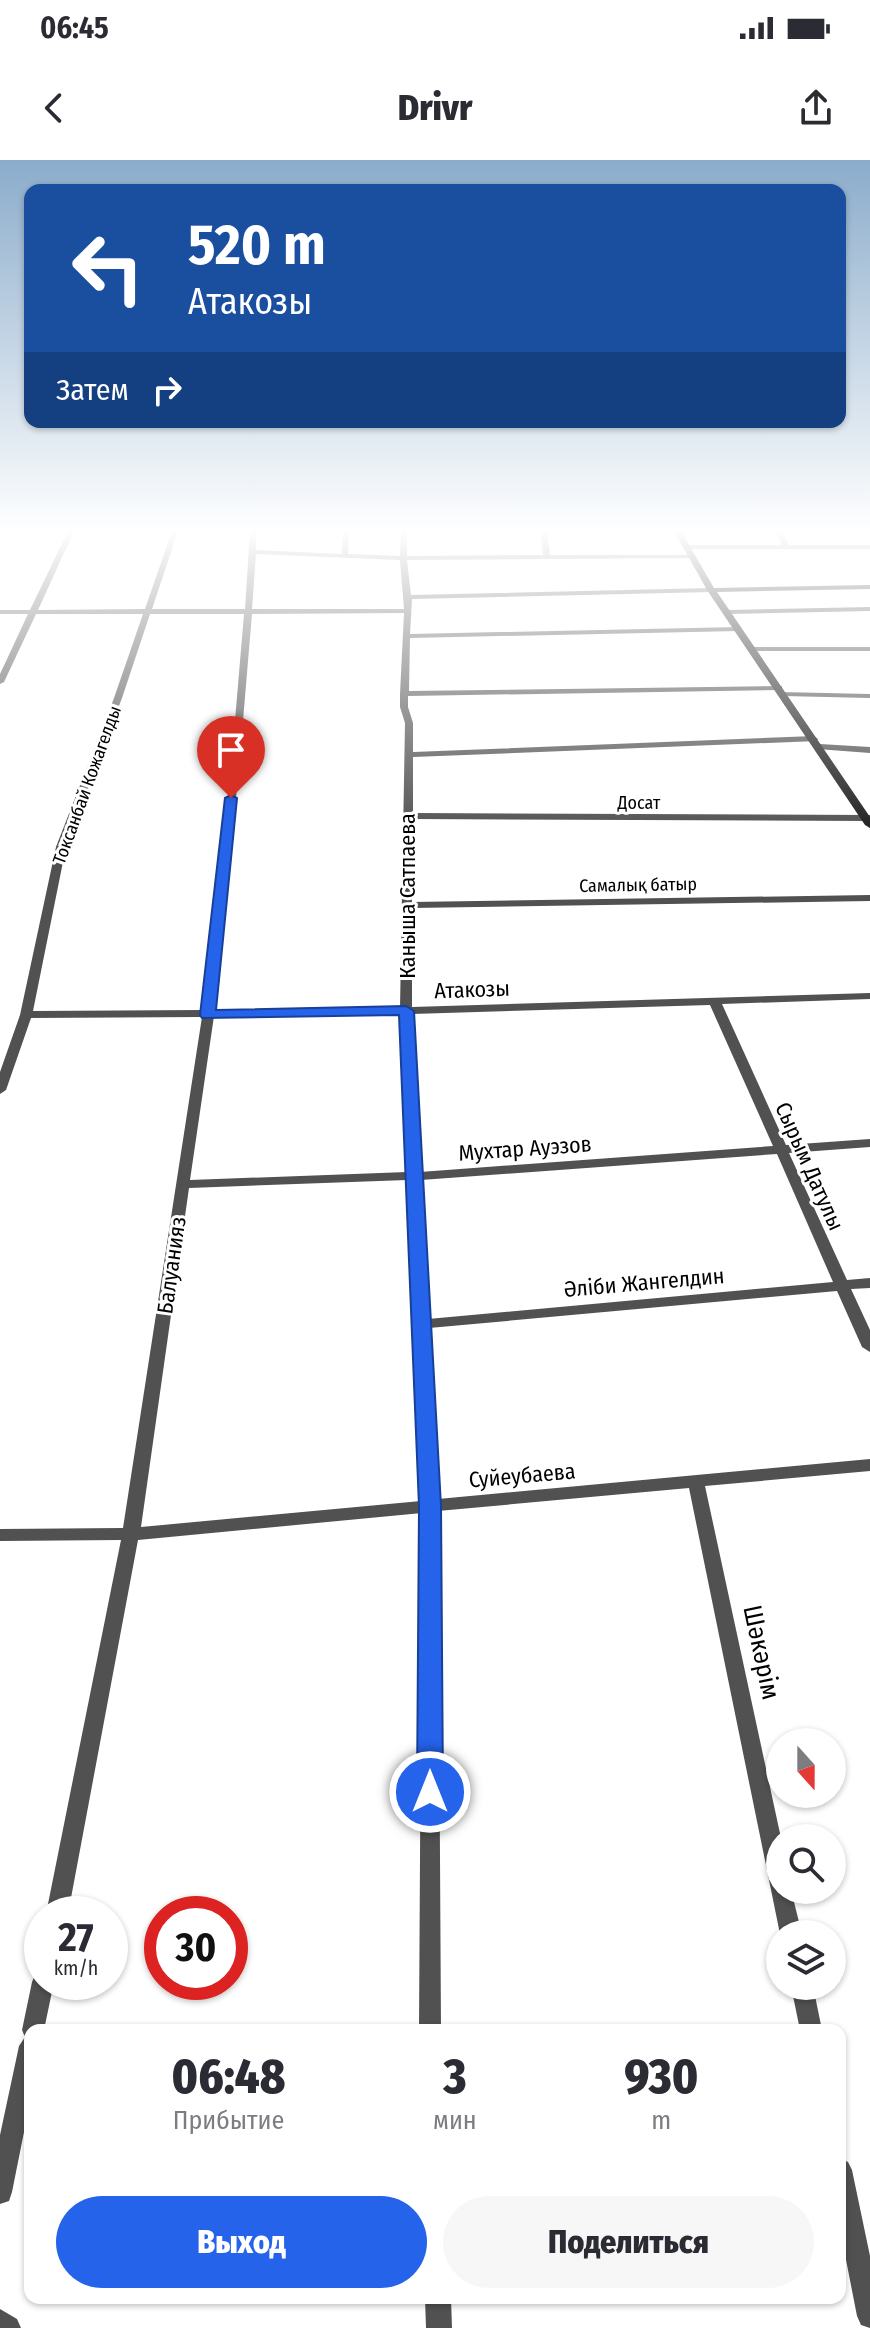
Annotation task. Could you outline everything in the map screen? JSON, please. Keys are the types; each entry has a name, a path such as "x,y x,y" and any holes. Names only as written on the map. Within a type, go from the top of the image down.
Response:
{"street":[{"path":"0,682 23,632"},
{"name":"Токсанбай Кожагелды","path":"0,1090 26,1015 61,847 140,632"},
{"name":"Балуанияз","path":"61,1896 131,1534 208,1015 235,768 245,632"},
{"name":"Каныша Сатпаева","path":"407,632 404,694 409,723 406,1011 430,1506 430,2024"},
{"path":"407,636 588,632"},
{"path":"740,632 869,821"},
{"path":"751,649 870,649"},
{"path":"404,694 781,691 870,696"},
{"path":"408,755 817,743 870,750"},
{"name":"Досат","path":"407,816 869,821"},
{"name":"Самалық батыр","path":"407,905 870,898"},
{"name":"Атакозы","path":"26,1015 406,1011 870,996"},
{"name":"Сырым Датулы","path":"715,1002 870,1347"},
{"name":"Мухтар Ауэзов","path":"183,1184 414,1176 870,1143"},
{"name":"Әліби Жангелдин","path":"421,1324 870,1283"},
{"name":"Суйеубаева","path":"0,1535 131,1534 870,1465"},
{"name":"Шәкәрім","path":"696,1481 768,1824"},
{"path":"34,2024 39,2000"},
{"path":"805,2000 810,2024"},
{"path":"1,2178 24,2073"},
{"path":"846,2199 870,2316"},
{"path":"438,2304 439,2328"},
{"path":"0,2322 8,2328"}],"route":[{"path":"231,798 208,1015 406,1011 430,1506 430,1792"}]}
